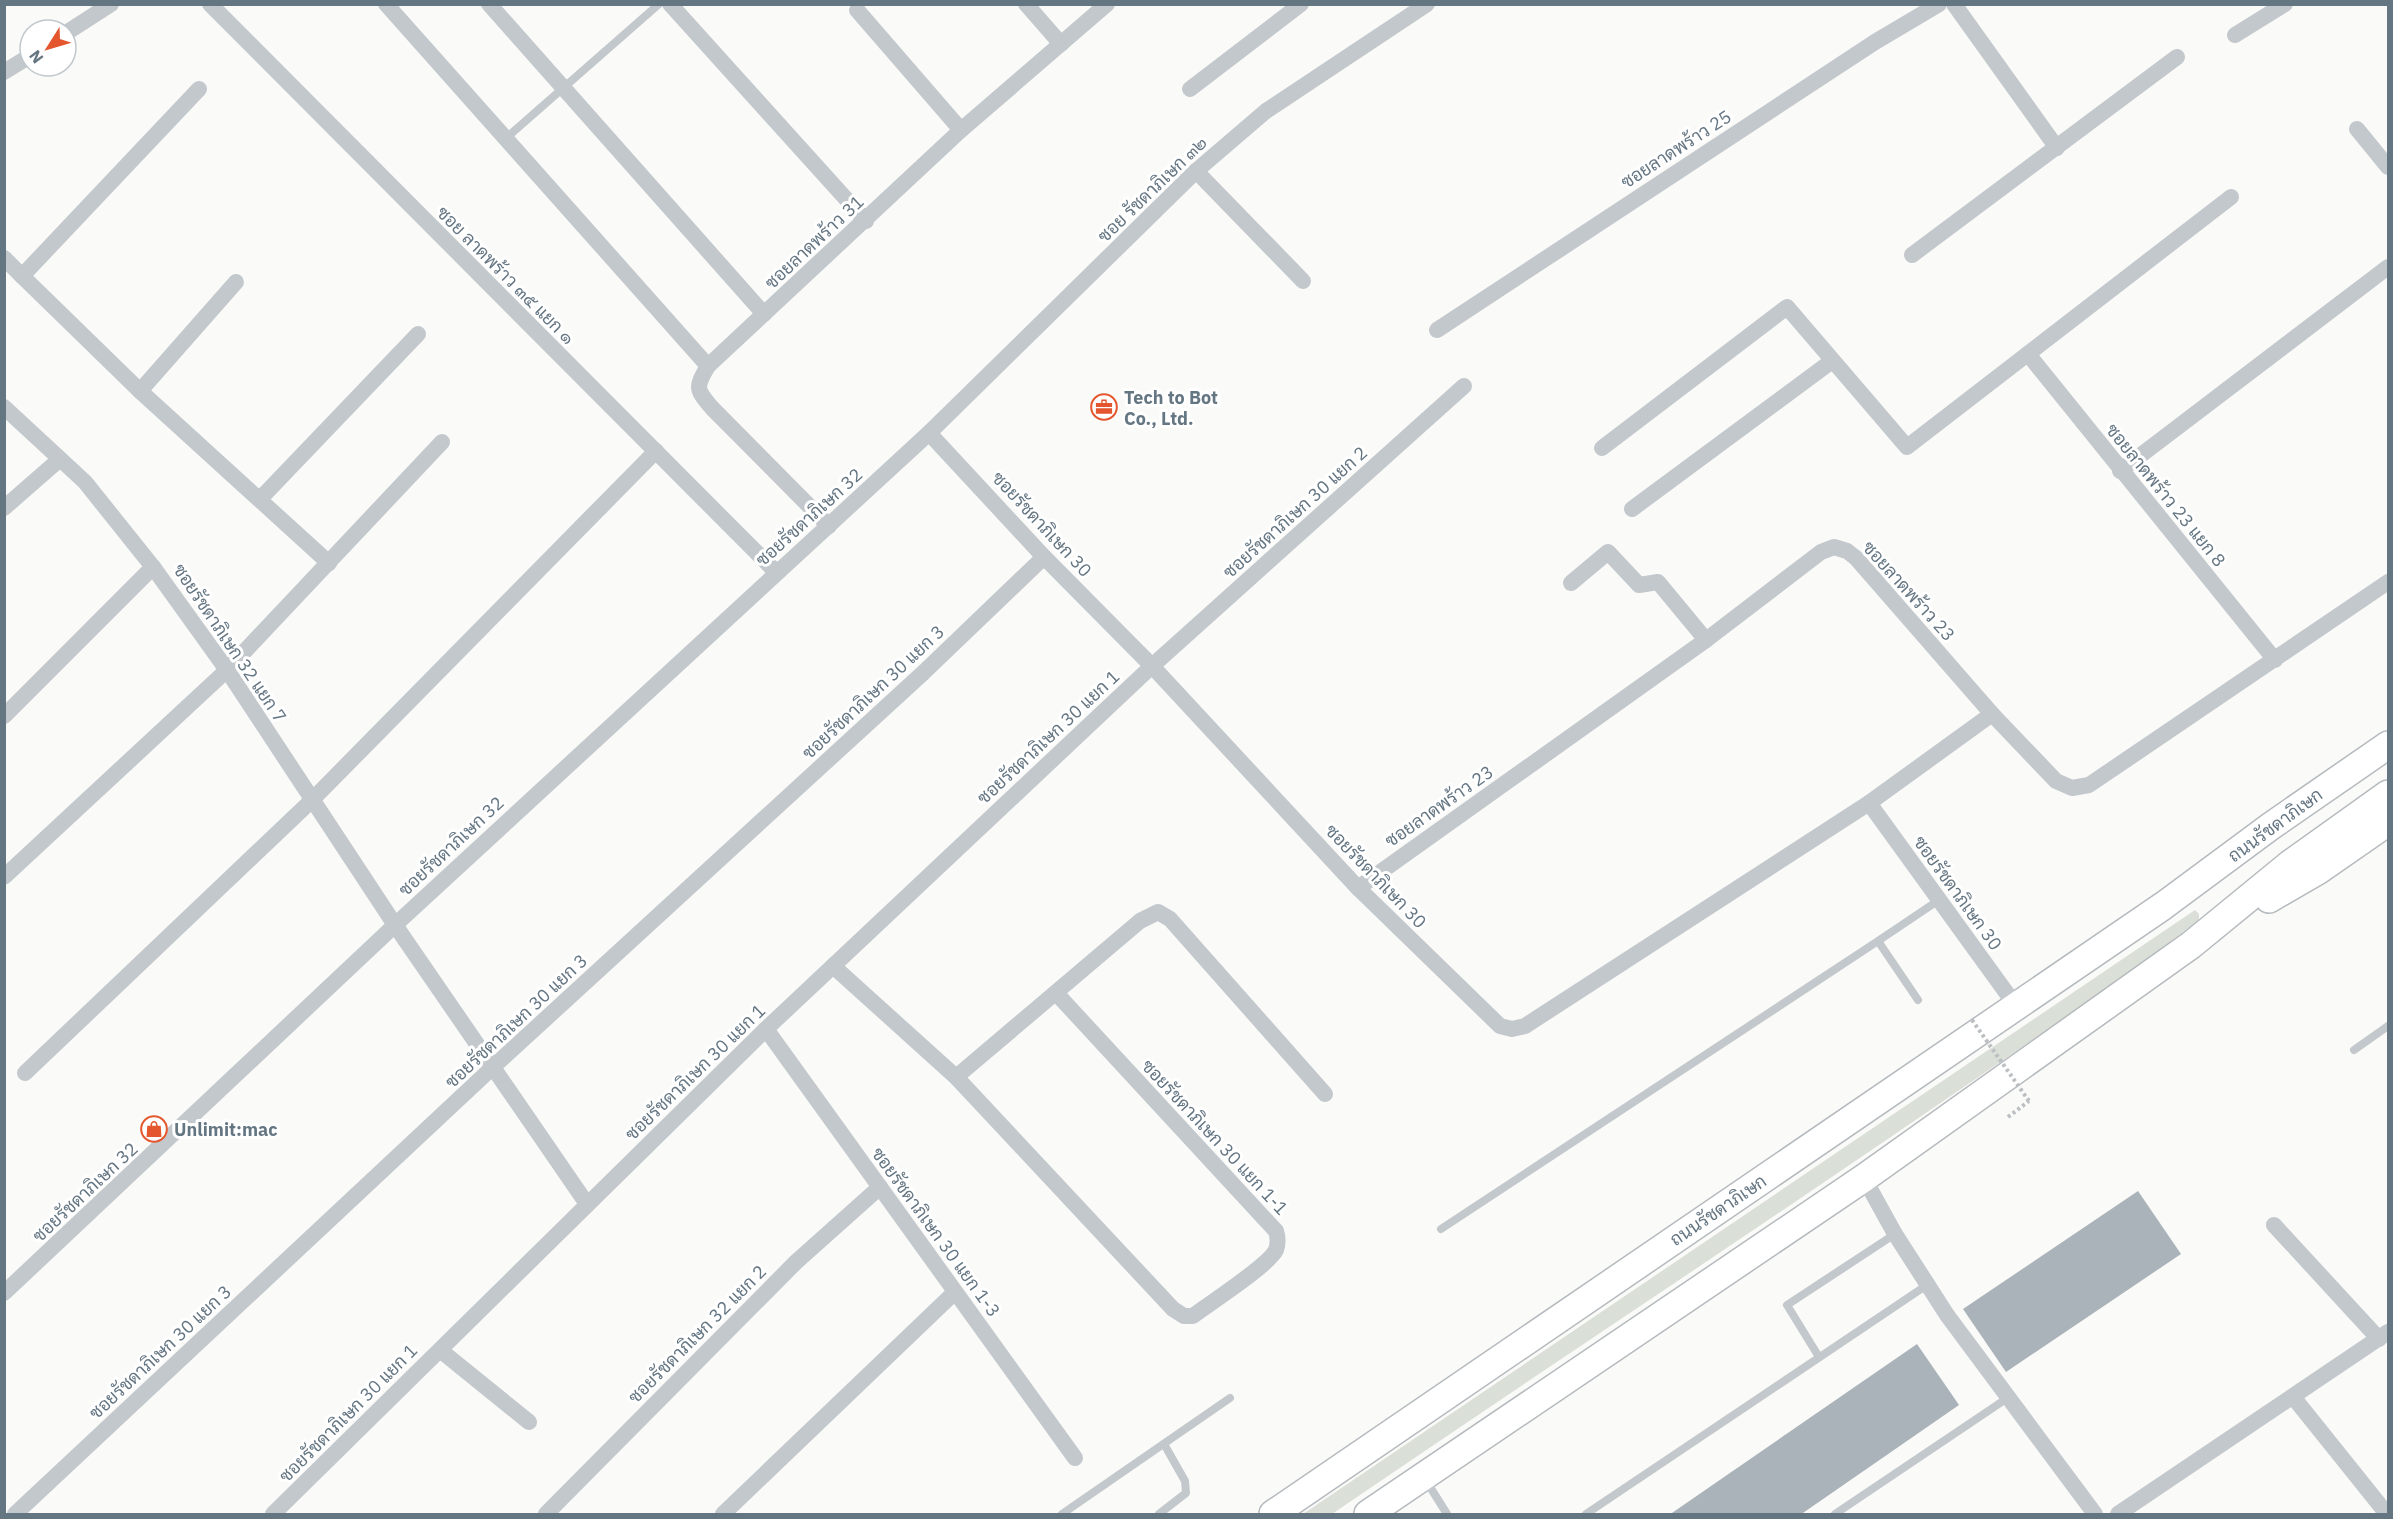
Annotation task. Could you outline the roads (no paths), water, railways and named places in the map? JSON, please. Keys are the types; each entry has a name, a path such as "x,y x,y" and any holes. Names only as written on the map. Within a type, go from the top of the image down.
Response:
{"main road":[{"name":"ถนนรัชดาภิเษก","path":"1273,1515 2163,906 2271,826 2388,745"},
{"name":"ถนนรัชดาภิเษก","path":"2163,906 2285,833 2388,766"},
{"path":"1368,1515 1423,1475 1864,1178 2191,945 2290,864 2388,794"},
{"path":"2191,945 2319,870 2388,822"}],"street":[{"path":"78,25 111,4"},
{"name":"ซอย ลาดพร้าว ๓๕ แยก ๑","path":"210,4 776,572"},
{"path":"386,4 708,366"},
{"path":"489,4 764,314"},
{"path":"670,4 866,221"},
{"path":"1026,4 1061,44"},
{"name":"ซอยลาดพร้าว 31","path":"829,526 698,391 698,382 708,366 961,130 1107,4"},
{"path":"1190,89 1301,4"},
{"name":"ซอย รัชดาภิเษก ๓๒","path":"929,433 1196,171 1266,111 1427,4"},
{"name":"ซอยลาดพร้าว 25","path":"1437,330 1875,42 1939,4"},
{"path":"1954,4 2057,148"},
{"path":"2235,35 2285,4"},
{"path":"857,10 961,130"},
{"path":"1912,255 2177,57"},
{"path":"4,72 18,63"},
{"path":"22,276 200,89"},
{"path":"2357,129 2388,167"},
{"path":"1196,171 1304,281"},
{"path":"1602,448 1787,307 1907,447 2231,197"},
{"path":"4,258 140,391 328,562"},
{"path":"2120,471 2388,267"},
{"path":"140,391 236,282"},
{"path":"260,499 418,334"},
{"name":"ซอยลาดพร้าว 23 แยก 8","path":"2028,354 2120,471 2275,660"},
{"path":"1632,509 1832,360"},
{"name":"ซอยรัชดาภิเษก 30 แยก 2","path":"1152,666 1464,386"},
{"name":"ซอยรัชดาภิเษก 32 แยก 7","path":"4,407 85,482 153,567 227,670 311,801 587,1204"},
{"name":"ซอยรัชดาภิเษก 32","path":"4,1293 395,925 929,433"},
{"name":"ซอยรัชดาภิเษก 30","path":"929,433 1044,557 1152,666 1358,888 1500,1026 1512,1029 1525,1026 1869,803 1992,714"},
{"path":"4,877 227,670 442,442"},
{"path":"25,1073 311,801 656,451"},
{"path":"4,508 60,459"},
{"name":"ซอยลาดพร้าว 23","path":"1358,888 1706,640 1821,552 1834,547 1847,551 1856,558 1992,714 2056,781 2072,788 2088,785 2388,582"},
{"path":"1571,584 1608,552 1639,585 1658,582 1706,640"},
{"name":"ซอยรัชดาภิเษก 30 แยก 3","path":"15,1515 494,1067 915,681 1044,557"},
{"path":"4,716 153,567"},
{"name":"ซอยรัชดาภิเษก 30 แยก 1","path":"273,1515 766,1029 1152,666"},
{"name":"ซอยรัชดาภิเษก 30","path":"1869,803 2016,1006"},
{"path":"956,1077 1140,921 1158,912 1170,919 1325,1094"},
{"name":"ซอยรัชดาภิเษก 30 แยก 1-1","path":"833,966 956,1077 1173,1309 1184,1316 1193,1316 1261,1265 1275,1251 1278,1239 1276,1231 1056,993"},
{"name":"ซอยรัชดาภิเษก 30 แยก 1-3","path":"766,1029 1075,1458"},
{"path":"1864,1178 1927,1285 2096,1515"},
{"name":"ซอยรัชดาภิเษก 32 แยก 2","path":"546,1515 796,1262 880,1187"},
{"path":"2118,1515 2384,1336 2274,1225"},
{"path":"723,1515 955,1292"},
{"path":"440,1350 529,1422"},
{"path":"2294,1398 2387,1515"}],"lane":[{"path":"504,139 659,4"},
{"path":"1442,1229 1939,900"},
{"path":"1878,940 1918,1000"},
{"path":"2354,1050 2388,1026"},
{"path":"1819,1357 1787,1305 1895,1234"},
{"path":"1586,1515 1927,1285"},
{"path":"1835,1515 2009,1397"},
{"path":"1062,1515 1230,1398"},
{"path":"1159,1515 1186,1493 1185,1480 1164,1444"},
{"path":"1423,1475 1448,1515"}],"place":[{"name":"Tech to Bot Co., Ltd.","path":"1104,407"},
{"name":"Unlimit:mac","path":"154,1129"}]}
